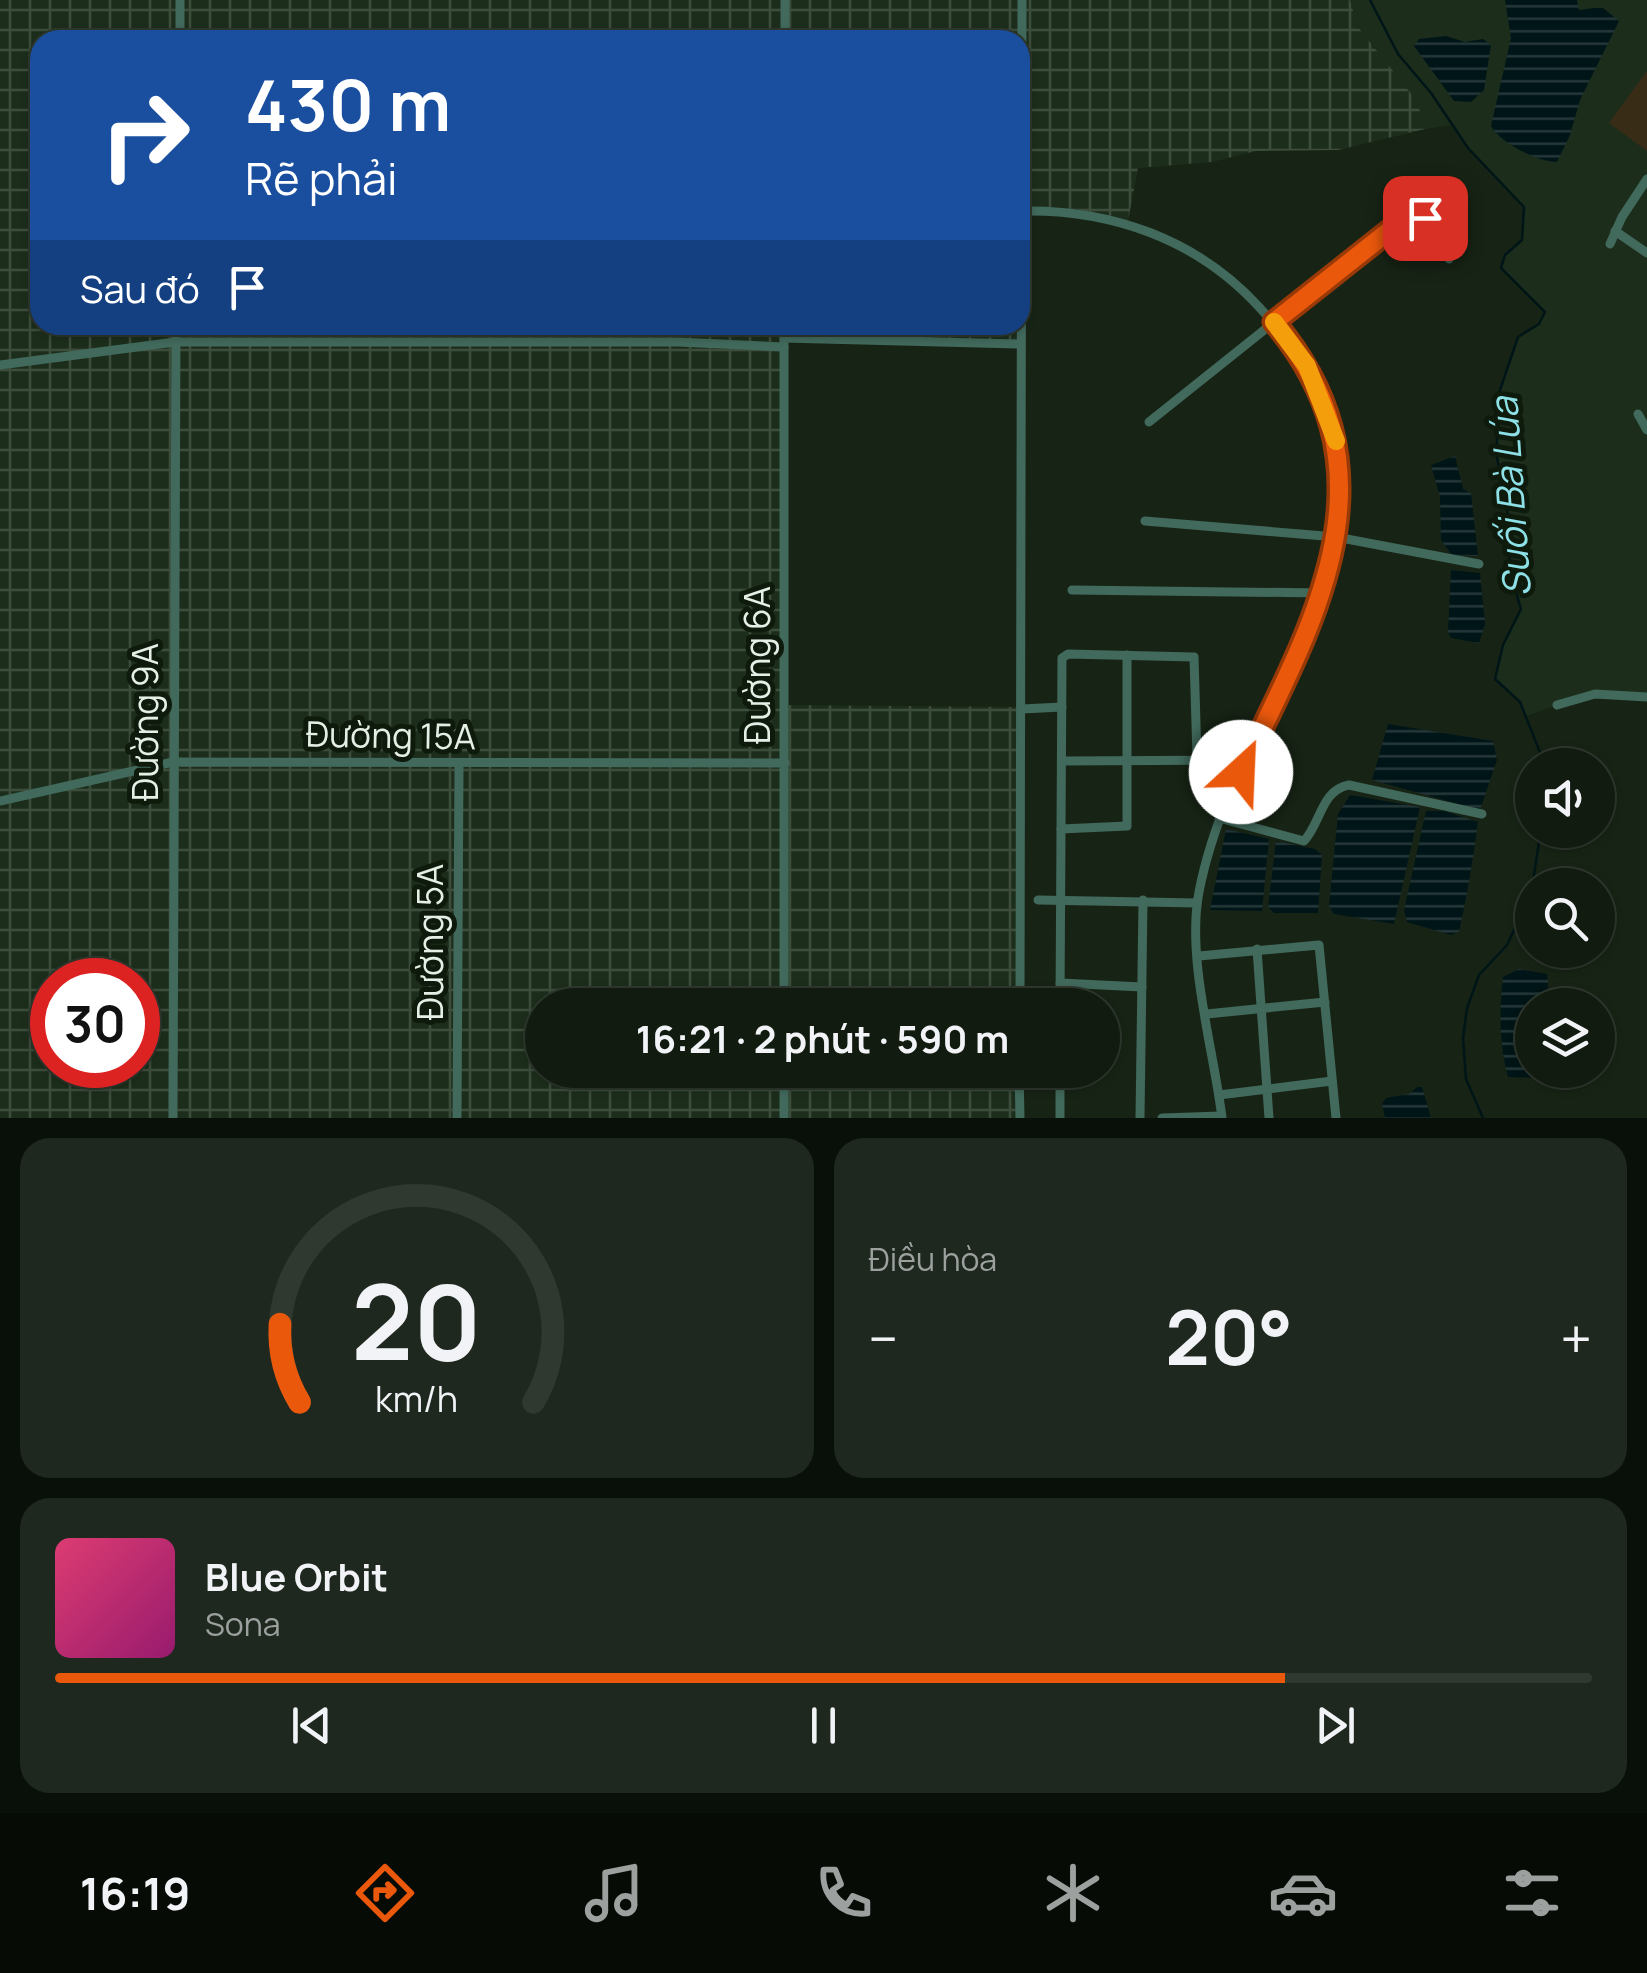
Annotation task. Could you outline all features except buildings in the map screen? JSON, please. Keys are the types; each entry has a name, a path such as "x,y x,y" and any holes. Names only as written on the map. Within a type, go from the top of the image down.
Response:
{"street":[{"path":"180,0 180,30"},
{"path":"785,0 786,30"},
{"path":"1022,0 1022,30"},
{"path":"1610,244 1647,179"},
{"path":"1030,212 1076,211 1139,226 1179,244 1214,268 1274,322 1307,366 1330,416 1341,486 1336,537 1323,592 1220,818 1198,903 1198,956 1221,1117 1162,1118"},
{"path":"1149,422 1404,219 1416,215 1425,218 1449,259"},
{"path":"1615,231 1647,253"},
{"name":"Đường 9A","path":"174,1118 176,335"},
{"name":"Đường 6A","path":"784,335 784,988"},
{"path":"1020,988 1021,335"},
{"path":"0,364 176,342 1021,344"},
{"path":"1638,414 1647,430"},
{"path":"1146,521 1336,537 1479,564"},
{"path":"1072,590 1323,592"},
{"path":"1061,830 1125,828 1128,655"},
{"path":"1060,988 1062,658 1194,657 1197,758"},
{"path":"1557,704 1594,694 1647,697"},
{"path":"1022,709 1062,707"},
{"path":"1062,761 1247,760"},
{"name":"Đường 15A","path":"0,801 173,762 460,766 784,764"},
{"name":"Đường 5A","path":"457,1118 460,766"},
{"path":"1220,818 1304,840 1322,805 1338,787 1349,785 1482,814"},
{"path":"1038,900 1198,903"},
{"path":"1140,1118 1143,900"},
{"path":"1198,956 1319,945 1336,1118"},
{"path":"1257,949 1268,1118"},
{"path":"1060,983 1142,987"},
{"path":"1207,1014 1326,1002"},
{"path":"1219,1095 1332,1080"},
{"path":"784,1088 784,1118"},
{"path":"1020,1088 1020,1118"},
{"path":"1060,1088 1060,1118"}],"shaded area":[{"path":"0,0 1019,0 1019,30 30,30 30,335 782,335 782,705 1019,707 1017,988 525,988 525,1088 1017,1088 1017,1118 0,1118"},
{"path":"1025,0 1350,0 1357,26 1417,101 1425,129 1338,150 1256,151 1212,162 1138,168 1128,221 1076,209 1030,209 1030,30 1025,30"},
{"path":"1350,0 1647,0 1647,694 1593,691 1527,716 1520,702 1495,679 1503,645 1521,609 1509,568 1511,531 1497,457 1497,399 1518,337 1539,324 1544,312 1501,268 1505,255 1522,239 1524,207 1468,148 1453,125 1425,129 1417,101 1357,26"},
{"path":"1505,0 1577,0 1579,10 1602,7 1619,21 1580,100 1557,162 1520,150 1502,139 1491,126 1511,38"},
{"path":"1446,36 1465,42 1483,39 1491,45 1484,90 1471,102 1454,101 1414,46 1419,39"},
{"path":"1647,71 1647,151 1609,123"},
{"path":"782,335 1018,335 1018,341"},
{"path":"1455,456 1463,489 1471,493 1478,556 1452,555 1441,540 1440,497 1431,465"},
{"path":"1451,570 1480,573 1485,624 1479,643 1451,638 1448,632"},
{"path":"1388,724 1493,741 1497,760 1480,810 1372,780"},
{"path":"1350,795 1420,807 1394,924 1334,914 1329,906 1338,814"},
{"path":"1426,811 1444,811 1478,822 1459,932 1451,935 1407,922 1404,910"},
{"path":"1226,829 1269,839 1262,911 1210,910"},
{"path":"1276,841 1315,849 1322,855 1318,913 1274,913 1268,907"},
{"path":"1519,969 1547,974 1548,988 1515,988 1515,1077 1508,1077 1503,1052 1503,977"},
{"path":"1422,1087 1431,1118 1385,1118 1382,1104 1386,1098 1409,1094"}],"waterway":[{"name":"Suối Bà Lúa","path":"1370,0 1398,54 1431,93 1468,148 1524,207 1522,240 1505,255 1501,268 1545,312 1539,324 1518,337 1497,399 1497,457 1511,531 1509,568 1521,609 1503,645 1495,679 1520,702 1538,748"},
{"name":"Suối Bà Lúa","path":"1483,1118 1466,1079 1463,1038 1467,1008 1479,975 1507,945 1531,894 1538,848"}],"slow traffic":[{"path":"1274,322 1319,389 1336,441"}],"route":[{"path":"1241,772 1316,612 1341,517 1341,486 1330,416 1307,366 1274,322 1404,219 1416,215 1425,218"}]}
